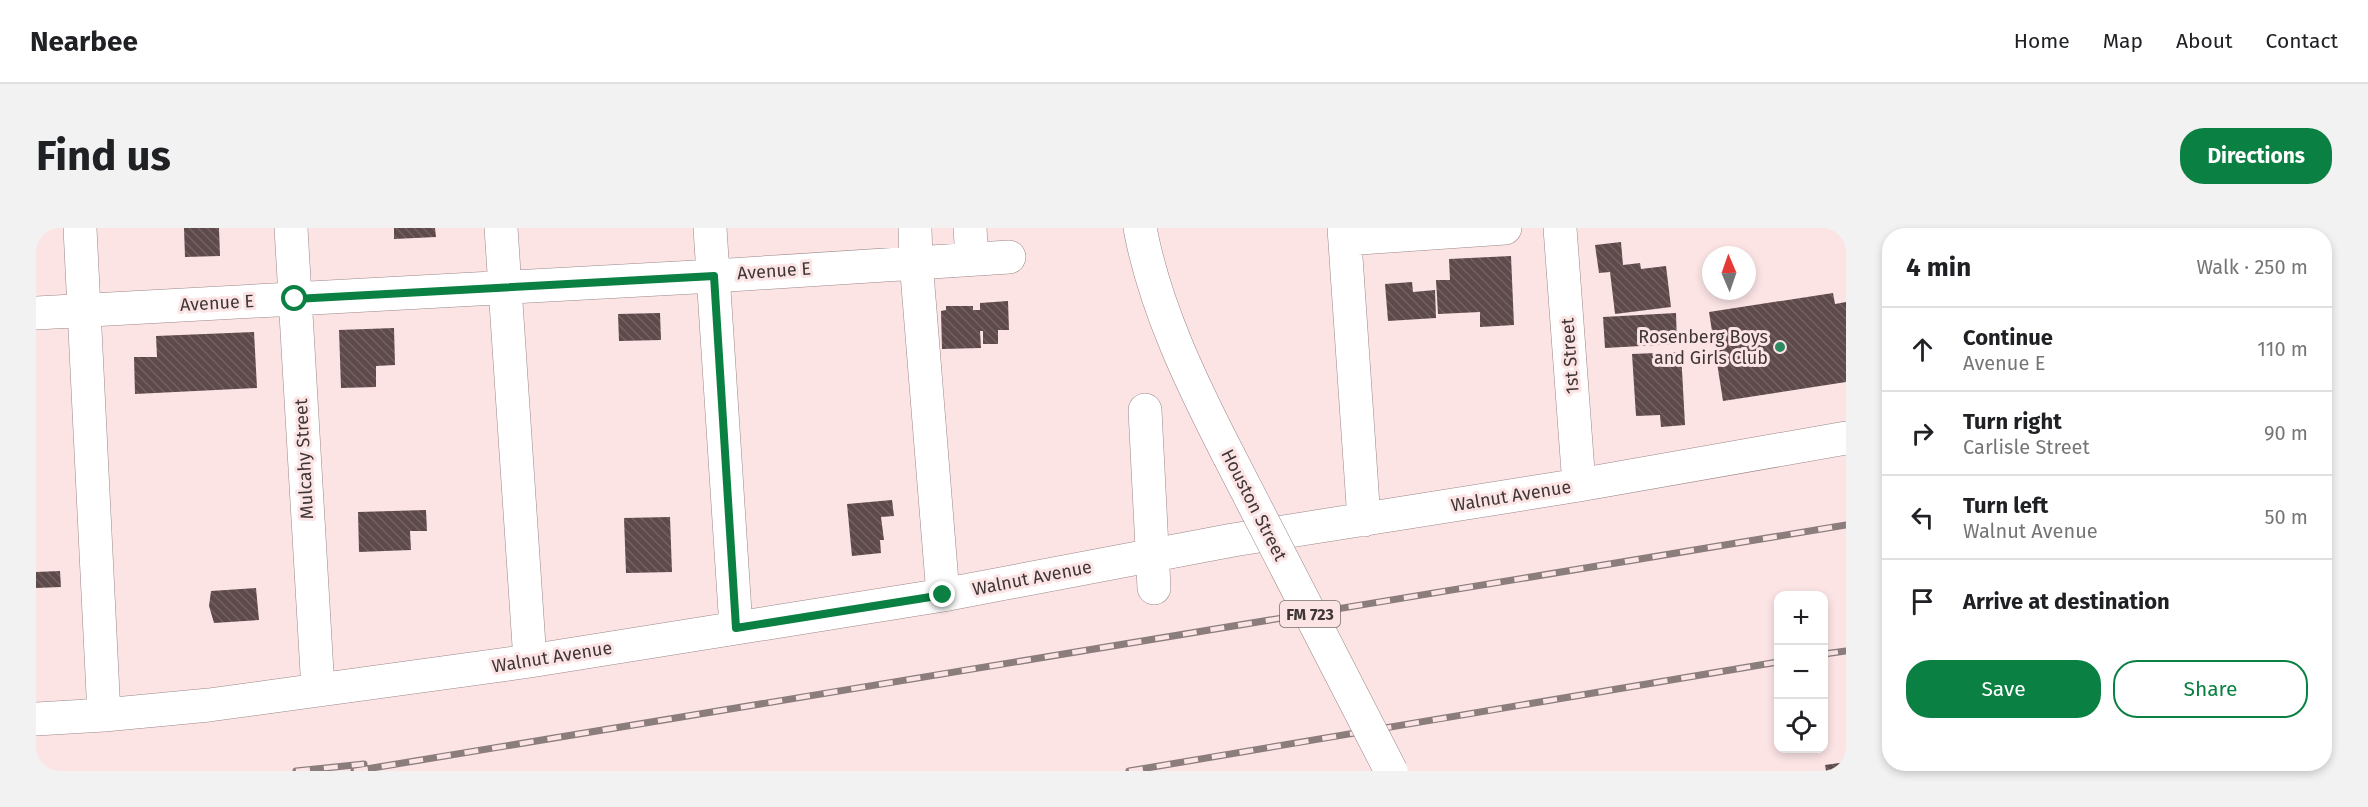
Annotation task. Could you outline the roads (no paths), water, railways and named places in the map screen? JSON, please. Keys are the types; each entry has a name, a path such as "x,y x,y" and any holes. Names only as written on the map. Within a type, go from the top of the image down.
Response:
{"street":[{"path":"80,228 104,715"},
{"name":"Mulcahy Street","path":"291,228 318,690"},
{"path":"501,228 530,661"},
{"path":"710,228 736,628"},
{"path":"915,228 943,595"},
{"name":"Houston Street","path":"1140,228 1144,248 1168,323 1196,393 1391,771"},
{"path":"1364,520 1345,234 1505,228"},
{"name":"1st Street","path":"1560,228 1579,485"},
{"name":"Avenue E","path":"36,313 714,276 916,261 971,243 1009,256"},
{"path":"1145,410 1154,588"},
{"name":"Walnut Avenue","path":"36,719 209,705 530,661 943,595 1152,555 1579,485 1846,438"}],"railway":[{"path":"354,771 1846,525"},
{"path":"1828,653 1846,651"},
{"path":"1129,771 1774,663"},
{"path":"296,771 364,764"}],"place":[{"name":"Rosenberg Boys and Girls Club","path":"1780,347"}]}
